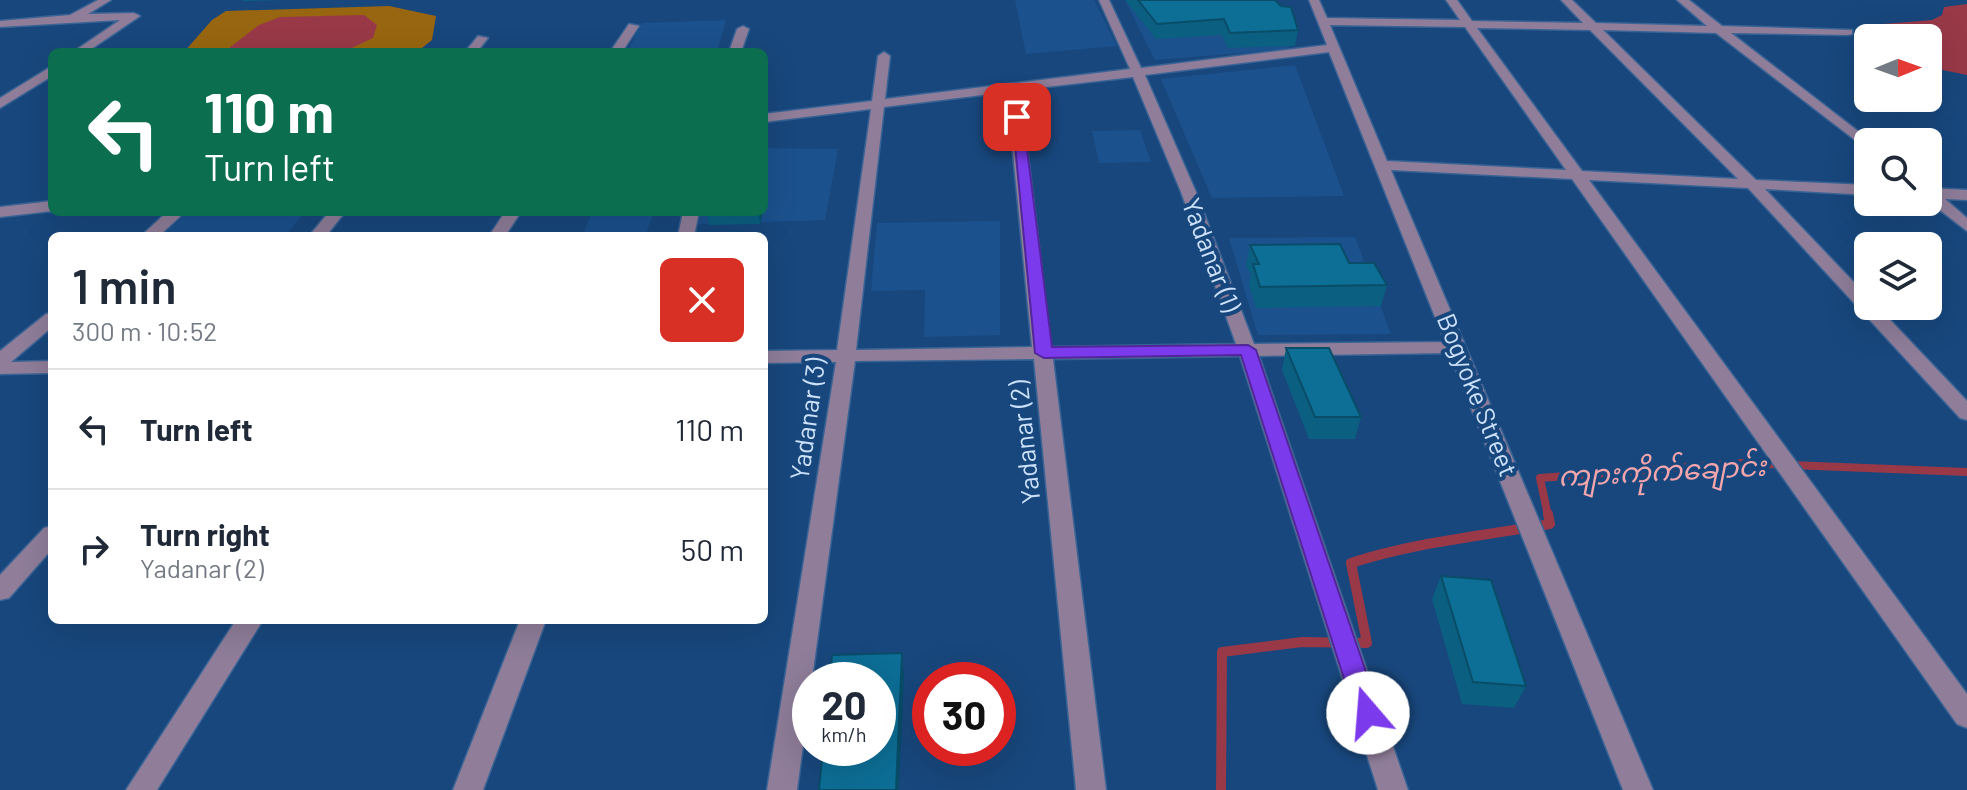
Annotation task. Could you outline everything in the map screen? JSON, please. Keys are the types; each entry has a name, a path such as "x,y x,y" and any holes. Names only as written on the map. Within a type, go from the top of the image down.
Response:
{"street":[{"path":"72,18 106,0"},
{"name":"Yadanar (1)","path":"1104,0 1139,72 1248,350 1393,790"},
{"name":"Bogyoke Street","path":"1314,0 1638,790"},
{"path":"1451,0 1967,716"},
{"path":"1566,0 1750,182 1967,413"},
{"path":"1682,0 1854,135"},
{"path":"0,24 134,16 85,48"},
{"path":"1324,21 1848,32"},
{"path":"0,32 18,22"},
{"path":"619,48 633,26"},
{"path":"736,48 743,29"},
{"path":"474,48 482,38"},
{"path":"768,118 1335,48"},
{"name":"Yadanar (3)","path":"782,790 846,356 884,56"},
{"path":"0,104 48,73"},
{"name":"Yadanar (2)","path":"1013,87 1091,790"},
{"path":"1383,165 1854,189"},
{"path":"1942,194 1967,195"},
{"path":"1942,205 1967,226"},
{"path":"0,212 48,206"},
{"path":"154,232 172,216"},
{"path":"320,232 334,216"},
{"path":"0,361 48,321"},
{"path":"768,357 1457,347"},
{"path":"0,368 48,367"},
{"path":"0,591 48,538"},
{"path":"141,790 247,624"},
{"path":"468,790 531,624"}],"shaded area":[{"path":"1015,0 1094,0 1117,46 1026,54"},
{"path":"1125,0 1273,0 1290,49 1155,60"},
{"path":"1967,4 1967,75 1942,70 1942,24 1883,24 1932,20 1942,15 1944,7"},
{"path":"389,6 436,16 432,40 422,48 188,48 212,20 226,11"},
{"path":"364,15 377,25 373,38 352,48 229,48 259,25 280,17"},
{"path":"726,20 718,48 629,48 642,23"},
{"path":"1295,65 1344,196 1212,198 1161,79"},
{"path":"1140,130 1151,162 1099,163 1092,131"},
{"path":"768,148 838,149 825,220 696,224 699,216 768,216"},
{"path":"184,216 302,216 288,232 166,232"},
{"path":"590,216 653,216 647,232 584,232"},
{"path":"1000,221 1000,335 924,337 925,290 871,291 877,223"},
{"path":"1355,237 1391,334 1258,335 1229,238"}],"building":[{"path":"1138,0 1275,0 1281,6 1291,7 1298,30 1230,33 1224,19 1157,24"},
{"path":"1340,244 1349,263 1374,263 1387,285 1260,287 1253,264 1259,264 1250,245"},
{"path":"1286,348 1329,348 1361,417 1315,417"},
{"path":"1441,576 1491,580 1526,686 1473,682"},
{"path":"902,653 896,790 819,790 821,766 896,766 896,662 831,662 832,655"}],"waterway":[{"name":"ကျားကိုက်ချောင်း","path":"1548,516 1540,478 1741,463 1967,472"},
{"name":"ကျားကိုက်ချောင်း","path":"1221,790 1222,652 1302,642 1367,643 1351,563 1424,545 1550,524 1548,514"}],"route":[{"path":"1017,117 1044,353 1248,350 1368,713"}]}
